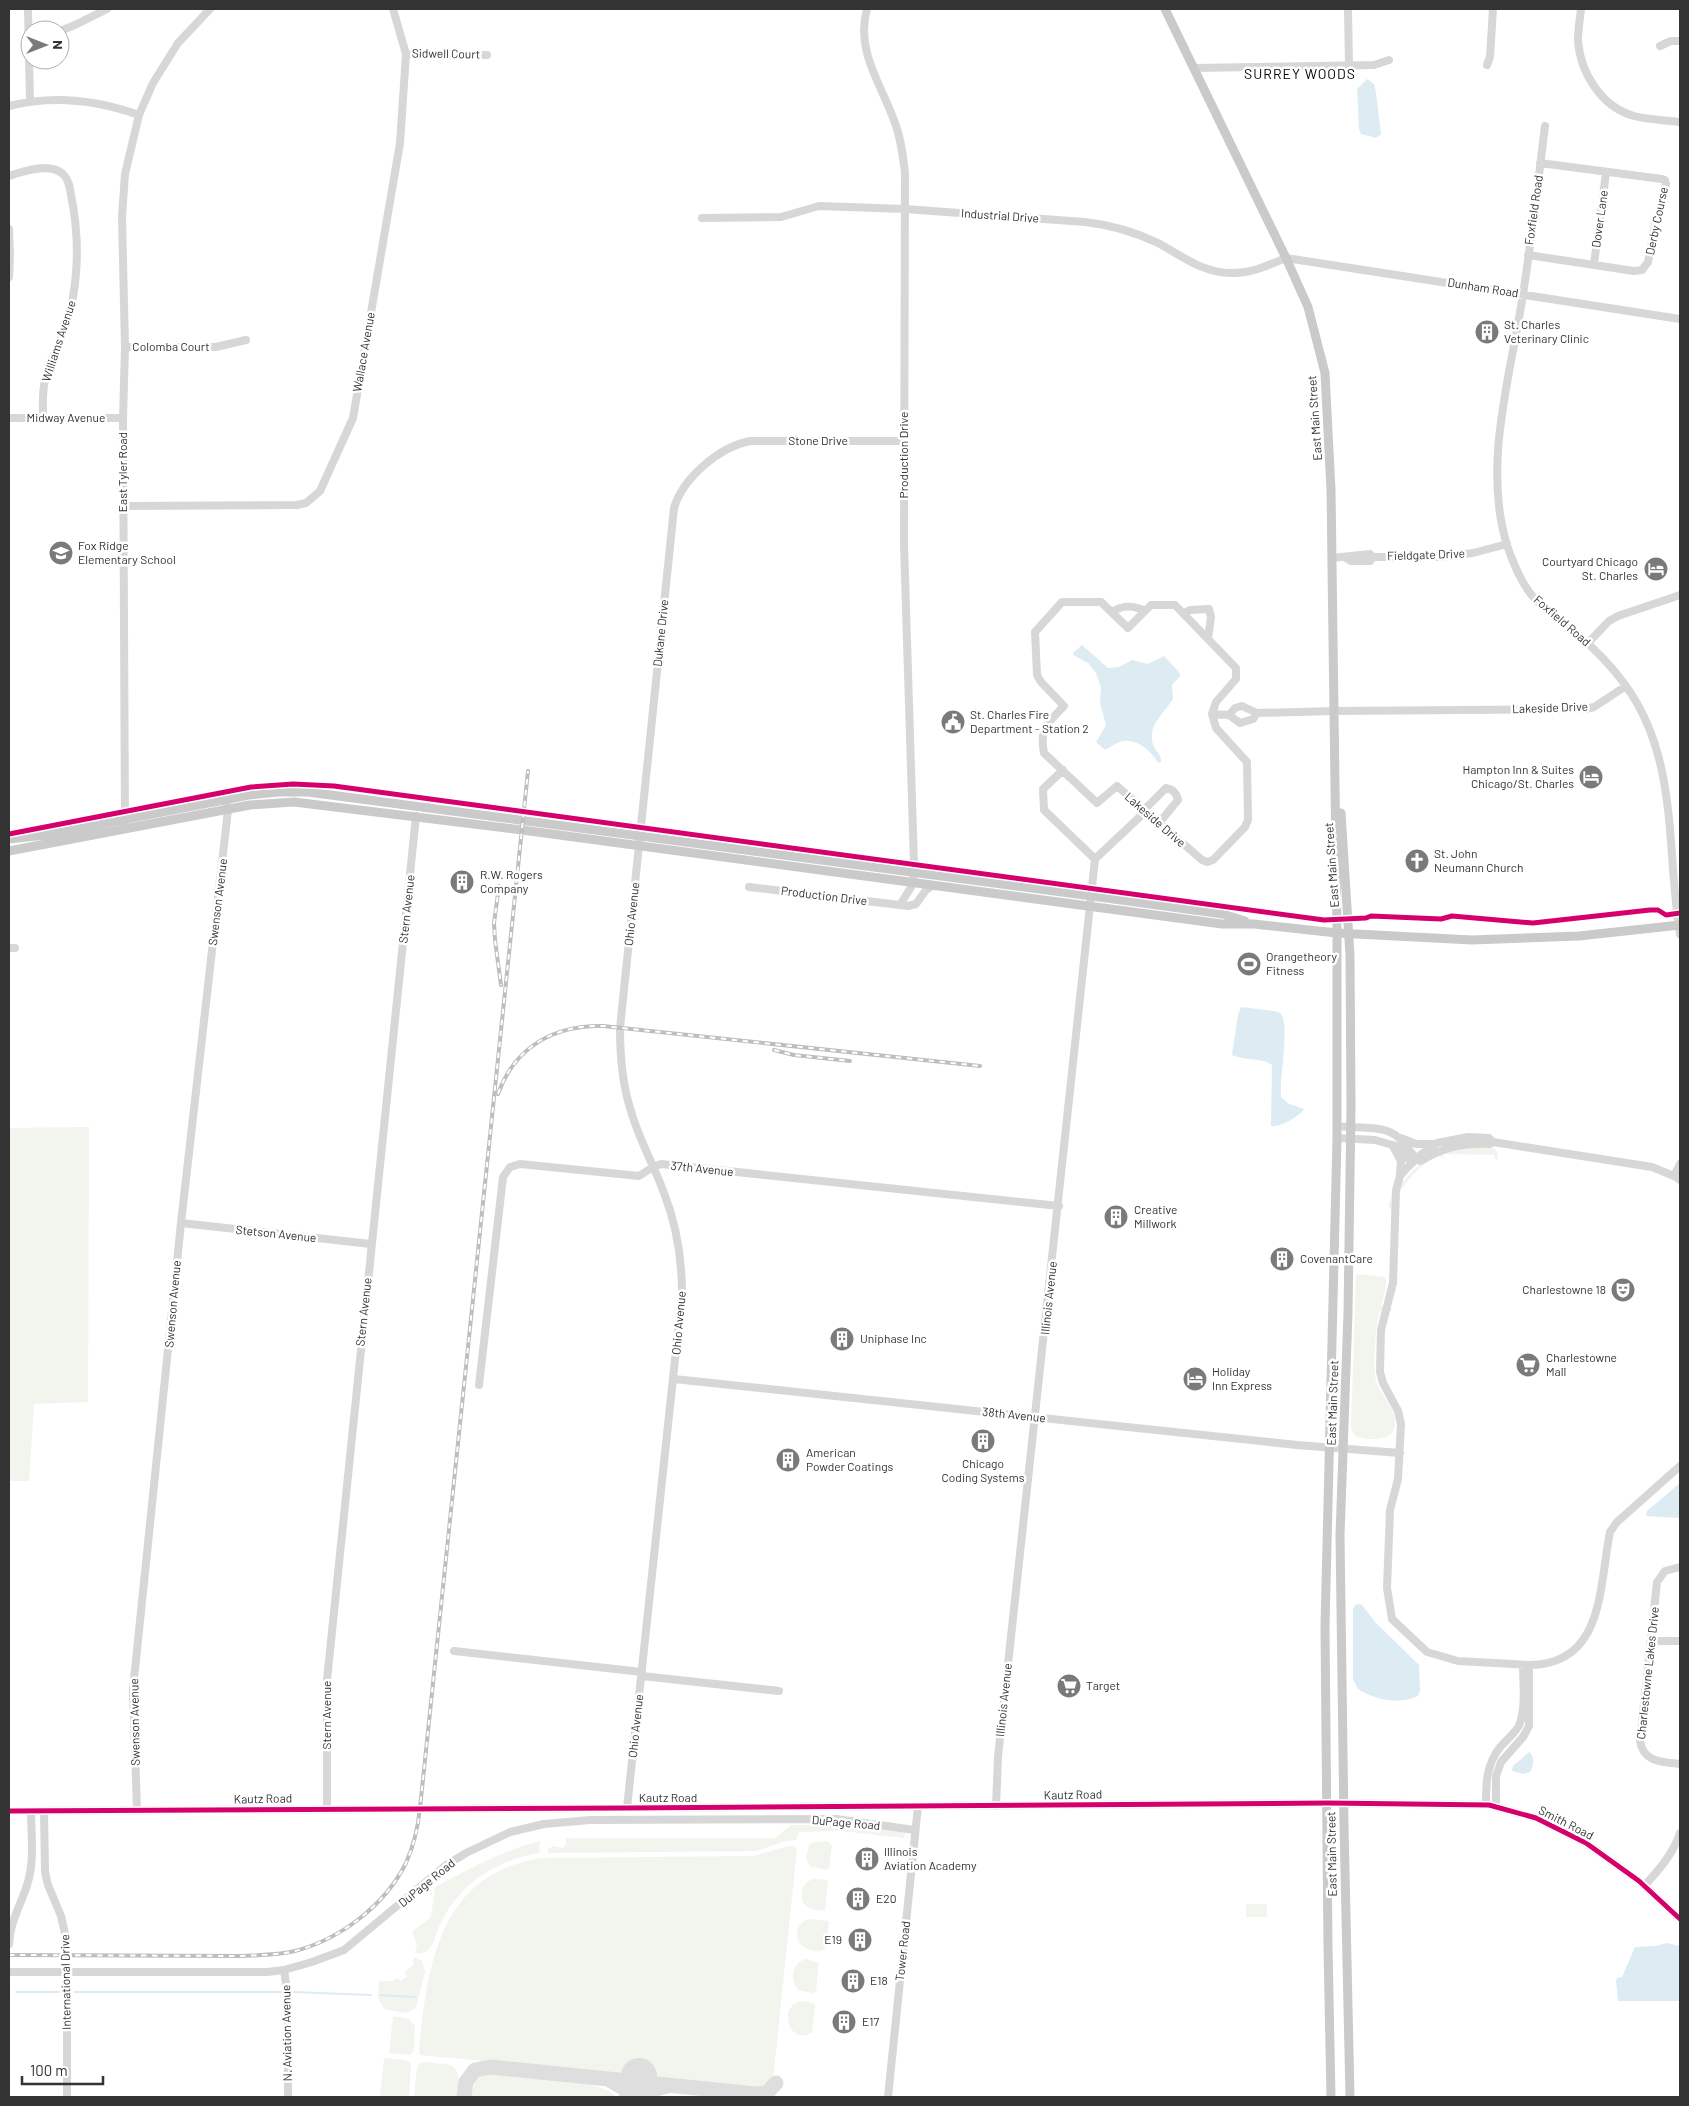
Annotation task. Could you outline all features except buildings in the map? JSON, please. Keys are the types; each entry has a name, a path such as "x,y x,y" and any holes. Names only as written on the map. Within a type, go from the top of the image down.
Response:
{"main road":[{"name":"East Main Street","path":"1165,9 1308,307 1325,373 1332,490 1338,934 1338,1138 1325,1626 1331,2097"},
{"name":"East Main Street","path":"1335,711 1349,934 1351,1140 1344,1448 1340,1536 1343,1803 1350,2097"},
{"path":"9,839 45,835 263,793 294,791 1223,914 1254,924"},
{"path":"9,852 264,803 294,802 416,816 1222,924 1254,924 1338,934 1429,940 1510,940 1680,928"}],"street":[{"path":"70,27 106,9"},
{"name":"East Tyler Road","path":"126,830 124,820 122,418 125,347 122,217 125,174 138,115 153,83 168,57 187,33 210,9"},
{"name":"Wallace Avenue","path":"123,506 297,505 306,503 320,490 353,418 400,143 406,54 393,9"},
{"name":"Production Drive","path":"867,9 864,29 865,48 870,67 889,106 901,144 904,173 903,441 908,700 914,872 913,884 900,905"},
{"path":"1348,9 1349,66"},
{"path":"1487,65 1490,57 1493,9"},
{"path":"1581,9 1578,38 1582,65 1597,90 1614,105 1633,116 1680,122"},
{"path":"1660,46 1671,41 1680,41"},
{"name":"Sidwell Court","path":"406,54 487,55"},
{"path":"1194,68 1374,65 1389,60"},
{"path":"30,70 30,102"},
{"path":"9,106 51,100 79,100 101,104 138,115"},
{"name":"Foxfield Road","path":"1545,126 1523,294 1497,458 1497,495 1507,544 1519,574 1534,598 1603,658 1626,686 1646,722 1662,764 1667,794 1680,928"},
{"name":"Derby Course","path":"1528,254 1634,271 1642,270 1646,267 1666,184 1666,180 1662,179 1540,163"},
{"name":"Williams Avenue","path":"9,176 20,172 50,168 58,170 68,181 74,211 77,265 74,289 62,337 45,381 43,418"},
{"name":"Dover Lane","path":"1594,264 1606,173"},
{"name":"Industrial Drive","path":"702,218 781,217 819,206 905,209 1100,224 1139,234 1198,266 1214,272 1232,274 1249,272 1286,258"},
{"path":"9,229 9,278"},
{"name":"Dunham Road","path":"1286,258 1680,319"},
{"name":"Colomba Court","path":"125,347 216,347 246,340"},
{"name":"Midway Avenue","path":"9,418 122,418"},
{"name":"Stone Drive","path":"733,446 750,442 903,441"},
{"name":"Dukane Drive","path":"639,846 674,508 680,492 689,481 717,455 733,446"},
{"name":"Fieldgate Drive","path":"1332,558 1370,561 1373,557 1439,557 1473,553 1507,544"},
{"path":"1588,643 1609,621 1618,616 1680,595"},
{"name":"Lakeside Drive","path":"1062,602 1101,602 1112,612 1128,628 1151,605 1175,605 1236,668 1236,679 1216,702 1212,714 1216,728 1247,762 1248,820 1245,827 1213,860 1207,862 1202,860 1117,786 1096,803 1044,753 1041,733 1064,706 1041,682 1037,675 1035,632 1062,602"},
{"path":"1112,612 1124,606 1145,611"},
{"path":"1184,613 1190,610 1209,609 1211,617 1208,638"},
{"name":"Lakeside Drive","path":"1229,715 1236,708 1242,706 1257,713 1586,709 1594,707 1626,686"},
{"name":"Lakeside Drive","path":"1212,714 1229,715 1240,723 1252,719 1257,713"},
{"path":"1063,770 1043,788 1044,810 1095,859 1166,788 1171,789 1177,795 1178,800 1159,823"},
{"name":"Swenson Avenue","path":"137,1810 133,1689 181,1223 228,810 226,800"},
{"name":"Stern Avenue","path":"327,1808 327,1680 416,816"},
{"name":"Ohio Avenue","path":"627,1808 681,1312 681,1266 669,1207 631,1112 621,1063 620,1028 639,846"},
{"name":"Illinois Avenue","path":"996,1806 998,1757 1095,859"},
{"name":"Production Drive","path":"749,888 900,905 916,904 926,890 932,886"},
{"path":"1338,1126 1376,1129 1421,1145 1438,1144 1468,1137 1489,1138 1493,1142"},
{"path":"1398,1137 1414,1162"},
{"path":"1338,1138 1375,1140 1396,1146 1414,1162"},
{"path":"1414,1162 1456,1145 1490,1144 1493,1142 1652,1167 1677,1178 1680,1164"},
{"path":"1400,1176 1419,1156 1438,1144"},
{"path":"1393,1146 1401,1161 1395,1198 1393,1283 1381,1330 1380,1372 1383,1383 1398,1411 1400,1424 1398,1479 1389,1518 1387,1588 1392,1620 1419,1647 1434,1655 1458,1661 1540,1665 1572,1652 1586,1640 1597,1612 1610,1532 1617,1522 1680,1466"},
{"name":"37th Avenue","path":"479,1385 503,1176 510,1167 520,1164 639,1176 653,1167 662,1164 1059,1206"},
{"name":"Stetson Avenue","path":"181,1223 371,1244"},
{"name":"38th Avenue","path":"674,1379 1036,1418 1355,1449 1358,1451 1400,1450"},
{"name":"Charlestowne Lakes Drive","path":"1680,1566 1665,1571 1657,1582 1640,1735 1641,1746 1650,1758 1680,1764"},
{"path":"1651,1641 1680,1642"},
{"path":"454,1651 780,1691"},
{"path":"1486,1804 1488,1767 1499,1748 1519,1725 1521,1720 1526,1665"},
{"path":"1496,1806 1496,1776 1502,1762 1523,1737 1529,1726 1526,1665"},
{"name":"Kautz Road","path":"9,1811 1328,1803"},
{"name":"Smith Road","path":"1328,1803 1486,1804 1536,1818 1576,1838 1615,1862 1680,1920"},
{"name":"Tower Road","path":"888,2097 918,1806"},
{"path":"9,1944 11,1923 27,1885 31,1868 31,1810"},
{"name":"International Drive","path":"44,1810 45,1872 64,1926 67,1942 66,2097"},
{"name":"DuPage Road","path":"9,1972 267,1972 284,1970 344,1950 445,1866 485,1843 510,1832 572,1820 836,1819 915,1830"},
{"path":"1644,1886 1662,1867 1680,1834"},
{"name":"N. Aviation Avenue","path":"284,1970 288,1997 288,2097"}],"shaded area":[{"path":"1367,79 1374,84 1376,93 1381,134 1376,138 1361,134 1359,129 1357,89"},
{"path":"1082,645 1108,668 1119,667 1132,660 1148,664 1164,656 1179,672 1180,676 1172,685 1173,699 1157,720 1152,732 1153,745 1160,755 1161,762 1158,763 1148,751 1134,742 1116,743 1105,750 1096,742 1106,725 1100,703 1101,688 1096,673 1088,663 1073,655"},
{"path":"1241,1007 1274,1011 1281,1014 1284,1020 1281,1097 1289,1104 1304,1109 1294,1118 1279,1125 1271,1126 1272,1065 1263,1061 1232,1055"},
{"path":"89,1127 88,1402 34,1404 29,1481 9,1481 9,1128"},
{"path":"1489,1146 1497,1151 1498,1160 1495,1159 1494,1155 1443,1154 1443,1159 1440,1155 1432,1159 1417,1170 1406,1184 1391,1206 1394,1208 1392,1210 1388,1206 1398,1188 1411,1172 1436,1154 1461,1147"},
{"path":"1356,1274 1386,1277 1385,1292 1381,1305 1386,1310 1390,1308 1393,1311 1380,1311 1378,1317 1375,1366 1376,1381 1393,1413 1395,1427 1391,1434 1378,1439 1355,1436 1351,1428"},
{"path":"1680,1483 1680,1518 1646,1516 1647,1511"},
{"path":"1359,1604 1419,1665 1420,1691 1418,1696 1395,1701 1372,1696 1358,1689 1353,1679 1353,1610 1355,1605"},
{"path":"1529,1752 1533,1761 1530,1772 1523,1774 1512,1771 1513,1766"},
{"path":"791,1825 833,1825 905,1832 904,1838 841,1831 799,1832 796,1840 786,1841 756,1851 548,1853 548,1849 553,1846 563,1848 566,1844 566,1838 775,1838"},
{"path":"540,1841 539,1853 500,1865 488,1871 467,1887 449,1908 439,1926 431,1947 425,1952 415,1953 417,1944 412,1932 431,1917 435,1887 499,1855"},
{"path":"828,1841 832,1846 829,1868 827,1870 810,1866 806,1858 809,1845 815,1842"},
{"path":"794,1846 797,1849 774,2070 772,2080 767,2087 760,2089 648,2077 648,2072 631,2070 630,2075 420,2055 423,2017 435,1956 445,1928 460,1903 480,1883 507,1868 541,1858 754,1856"},
{"path":"814,1879 828,1880 825,1911 810,1909 803,1903 804,1885"},
{"path":"1246,1904 1267,1904 1267,1917 1246,1917"},
{"path":"809,1919 829,1921 824,1950 814,1951 806,1949 798,1939 799,1927"},
{"path":"1667,1943 1680,1946 1680,2001 1618,2001 1616,1981 1617,1978 1622,1977 1635,1947 1656,1946"},
{"path":"414,1957 422,1961 425,1972 416,2008 406,2013 384,2009 378,1998 380,1981 392,1981 397,1978 401,1981 407,1977 404,1973 413,1965"},
{"path":"806,1959 819,1963 816,1991 813,1993 798,1990 793,1981 795,1967"},
{"path":"802,2001 813,2003 815,2006 812,2032 804,2035 797,2034 792,2030 788,2017 789,2010 794,2004"},
{"path":"393,2016 409,2019 415,2026 414,2050 410,2055 389,2053"},
{"path":"384,2058 406,2060 411,2063 409,2097 380,2097"},
{"path":"420,2063 451,2065 456,2069 459,2079 457,2097 414,2097 417,2068"},
{"path":"485,2074 534,2076 575,2081 607,2090 616,2097 471,2097 475,2084"}],"waterway":[{"path":"16,1992 59,1992"},
{"path":"75,1992 282,1992"},
{"path":"294,1992 371,1995"},
{"path":"380,1995 415,1997"}],"taxiway":[{"path":"464,2097 466,2082 475,2070 490,2067 755,2094"},
{"path":"611,2081 627,2090 631,2097"},
{"path":"761,2097 755,2094 767,2093 776,2083"},
{"path":"644,2097 656,2089 667,2086"}],"runway":[{"path":"637,2097 639,2076"}],"railway":[{"path":"9,1955 242,1956 295,1951 329,1938 360,1918 386,1893 406,1863 415,1836 420,1808 528,771"},
{"path":"499,886 494,923 501,985"},
{"path":"498,1094 505,1077 526,1051 553,1034 585,1027 603,1026 980,1066"},
{"path":"774,1050 794,1055 850,1061"}],"cycle path":[{"path":"9,834 251,787 293,784 334,786 1324,920 1366,918 1371,916 1441,919 1452,916 1533,923 1650,910 1658,910 1666,915 1680,913"},
{"path":"9,1811 1328,1803 1489,1805 1536,1818 1586,1843 1639,1881 1680,1919"}],"place":[{"name":"St. Charles Veterinary Clinic","path":"1487,332"},
{"name":"Fox Ridge Elementary School","path":"61,553"},
{"name":"Courtyard Chicago St. Charles","path":"1656,569"},
{"name":"St. Charles Fire Department - Station 2","path":"953,722"},
{"name":"Hampton Inn & Suites Chicago/St. Charles","path":"1591,777"},
{"name":"St. John Neumann Church","path":"1417,861"},
{"name":"R.W. Rogers Company","path":"462,882"},
{"name":"Orangetheory Fitness","path":"1249,964"},
{"name":"Creative Millwork","path":"1116,1217"},
{"name":"CovenantCare","path":"1282,1259"},
{"name":"Charlestowne 18","path":"1623,1290"},
{"name":"Uniphase Inc","path":"842,1339"},
{"name":"Charlestowne Mall","path":"1528,1365"},
{"name":"Holiday Inn Express","path":"1195,1379"},
{"name":"Chicago Coding Systems","path":"983,1441"},
{"name":"American Powder Coatings","path":"788,1460"},
{"name":"Target","path":"1069,1686"},
{"name":"Illinois Aviation Academy","path":"867,1859"},
{"name":"E20","path":"858,1899"},
{"name":"E19","path":"860,1940"},
{"name":"E18","path":"853,1981"},
{"name":"E17","path":"844,2022"}],"district":[{"name":"SURREY WOODS","path":"1300,74"}]}
